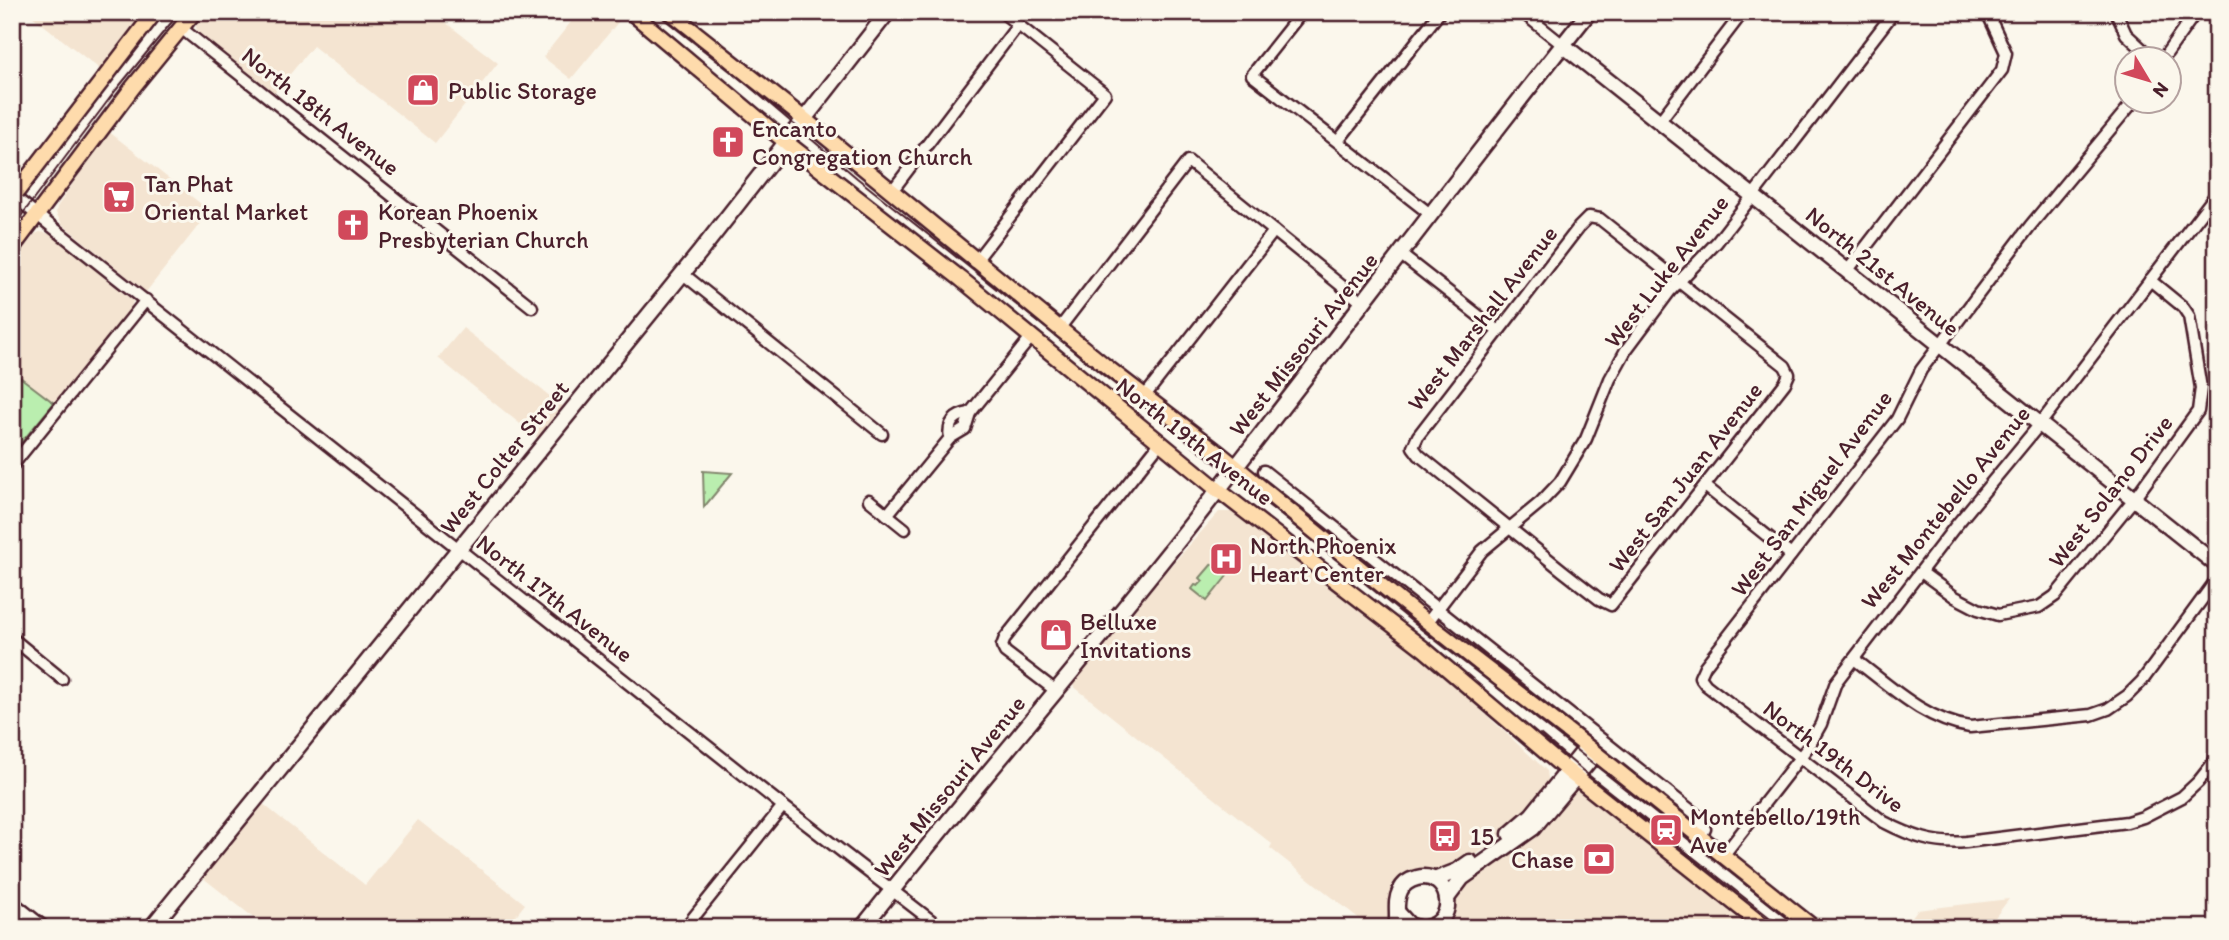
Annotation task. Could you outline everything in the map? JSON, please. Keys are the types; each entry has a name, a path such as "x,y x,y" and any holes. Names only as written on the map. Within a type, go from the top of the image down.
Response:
{"main road":[{"path":"13,196 155,12"},
{"path":"12,248 133,87 194,12"},
{"name":"North 19th Avenue","path":"631,12 787,143 1032,336 1218,490 1424,649 1572,774 1766,928"},
{"name":"North 19th Avenue","path":"670,12 892,191 975,262 1814,928"}],"street":[{"name":"West Colter Street","path":"151,928 787,143 888,12"},
{"path":"975,262 1105,94 1002,12"},
{"path":"1302,12 1252,75 1430,214"},
{"path":"1338,141 1440,12"},
{"name":"North 21st Avenue","path":"1522,12 2217,565"},
{"name":"West Missouri Avenue","path":"862,928 1218,490 1589,12"},
{"path":"1659,122 1743,12"},
{"name":"West Luke Avenue","path":"1427,623 1482,551 1541,502 1571,466 1626,350 1679,282 1708,253 1894,12"},
{"path":"1848,270 2002,70 2006,53 1987,12"},
{"path":"2116,12 2126,34 2139,46"},
{"path":"2172,46 2196,12"},
{"path":"892,191 1018,25"},
{"name":"North 18th Avenue","path":"181,28 532,307"},
{"name":"West San Miguel Avenue","path":"1700,677 1705,666 1897,419 1921,370 2031,226 2121,116"},
{"path":"1059,329 1188,161 1364,304"},
{"name":"West Montebello Avenue","path":"1723,856 1799,758 1821,724 1836,682 1954,528 2040,424 2217,193"},
{"name":"North 17th Avenue","path":"13,196 941,928"},
{"name":"West Marshall Avenue","path":"1509,528 1419,455 1413,447 1418,436 1589,217 1600,219 1679,282"},
{"path":"1144,397 1274,231"},
{"path":"1400,254 1498,331"},
{"path":"682,273 882,434"},
{"name":"West Solano Drive","path":"1921,572 1955,597 1978,609 1998,615 2039,607 2055,596 2071,578 2134,499 2198,411 2201,388 2189,316 2183,307 2150,280"},
{"name":"West San Juan Avenue","path":"1509,528 1599,599 1611,605 1785,383 1789,374 1785,366 1679,282"},
{"path":"12,466 146,300"},
{"path":"887,515 950,438 952,422 970,413 1032,336"},
{"path":"1056,691 1005,652 1002,646 1005,638 1160,443"},
{"name":"North 19th Avenue","path":"1264,471 1698,816 1705,829 1700,837"},
{"path":"1705,486 1791,555"},
{"path":"869,500 905,529"},
{"path":"1854,659 1923,711 1953,724 1970,727 2091,715 2108,709 2127,696 2141,681 2217,579"},
{"path":"12,638 62,678"},
{"name":"North 19th Drive","path":"1700,677 1706,685 1884,822 1922,840 1955,843 2127,822 2182,797 2217,758"},
{"path":"1447,898 1462,878 1533,828 1591,750"},
{"path":"1434,880 1457,871 1524,824 1572,774"},
{"path":"685,928 783,806"},
{"path":"1417,928 1404,920 1397,921 1397,899 1399,892 1410,880 1421,877 1434,880 1447,898 1442,919 1426,928"},
{"path":"12,904 42,928"}],"shaded area":[{"path":"27,12 147,12 101,70"},
{"name":"Public Storage","path":"206,12 432,12 498,63 435,143 313,46 273,95 197,34 196,25"},
{"path":"579,12 620,12 624,15 571,79 543,57"},
{"path":"108,131 210,211 146,292 62,224 56,213 57,207"},
{"path":"35,234 51,234 133,301 130,310 54,403 12,371 12,262"},
{"path":"463,328 565,408 539,439 438,358"},
{"path":"1219,512 1233,512 1291,554 1463,691 1547,771 1549,785 1536,806 1506,833 1466,862 1445,871 1405,877 1391,928 1371,928 1270,848 1272,844 1072,685 1161,577"},
{"path":"1578,785 1760,928 1435,928 1457,901 1468,879"},
{"path":"263,804 365,885 418,820 525,904 506,928 267,928 202,877"},
{"path":"2009,899 1987,928 1904,928 1917,910"}],"green space":[{"path":"12,371 54,403 12,454"},
{"path":"703,471 732,473 704,507"},
{"path":"1212,564 1227,576 1207,601 1192,589 1203,581 1200,578"}],"tram line":[{"path":"12,228 116,90 180,12"},
{"path":"658,12 857,178 1800,928"},
{"path":"1540,734 1783,928"}],"place":[{"name":"Public Storage","path":"423,90"},
{"name":"Encanto Congregation Church","path":"728,142"},
{"name":"Tan Phat Oriental Market","path":"119,197"},
{"name":"Korean Phoenix Presbyterian Church","path":"353,225"},
{"name":"North Phoenix Heart Center","path":"1226,559"},
{"name":"Belluxe Invitations","path":"1056,635"},
{"name":"Montebello/19th Ave","path":"1666,830"},
{"name":"15","path":"1445,836"},
{"name":"Chase","path":"1599,859"}]}
